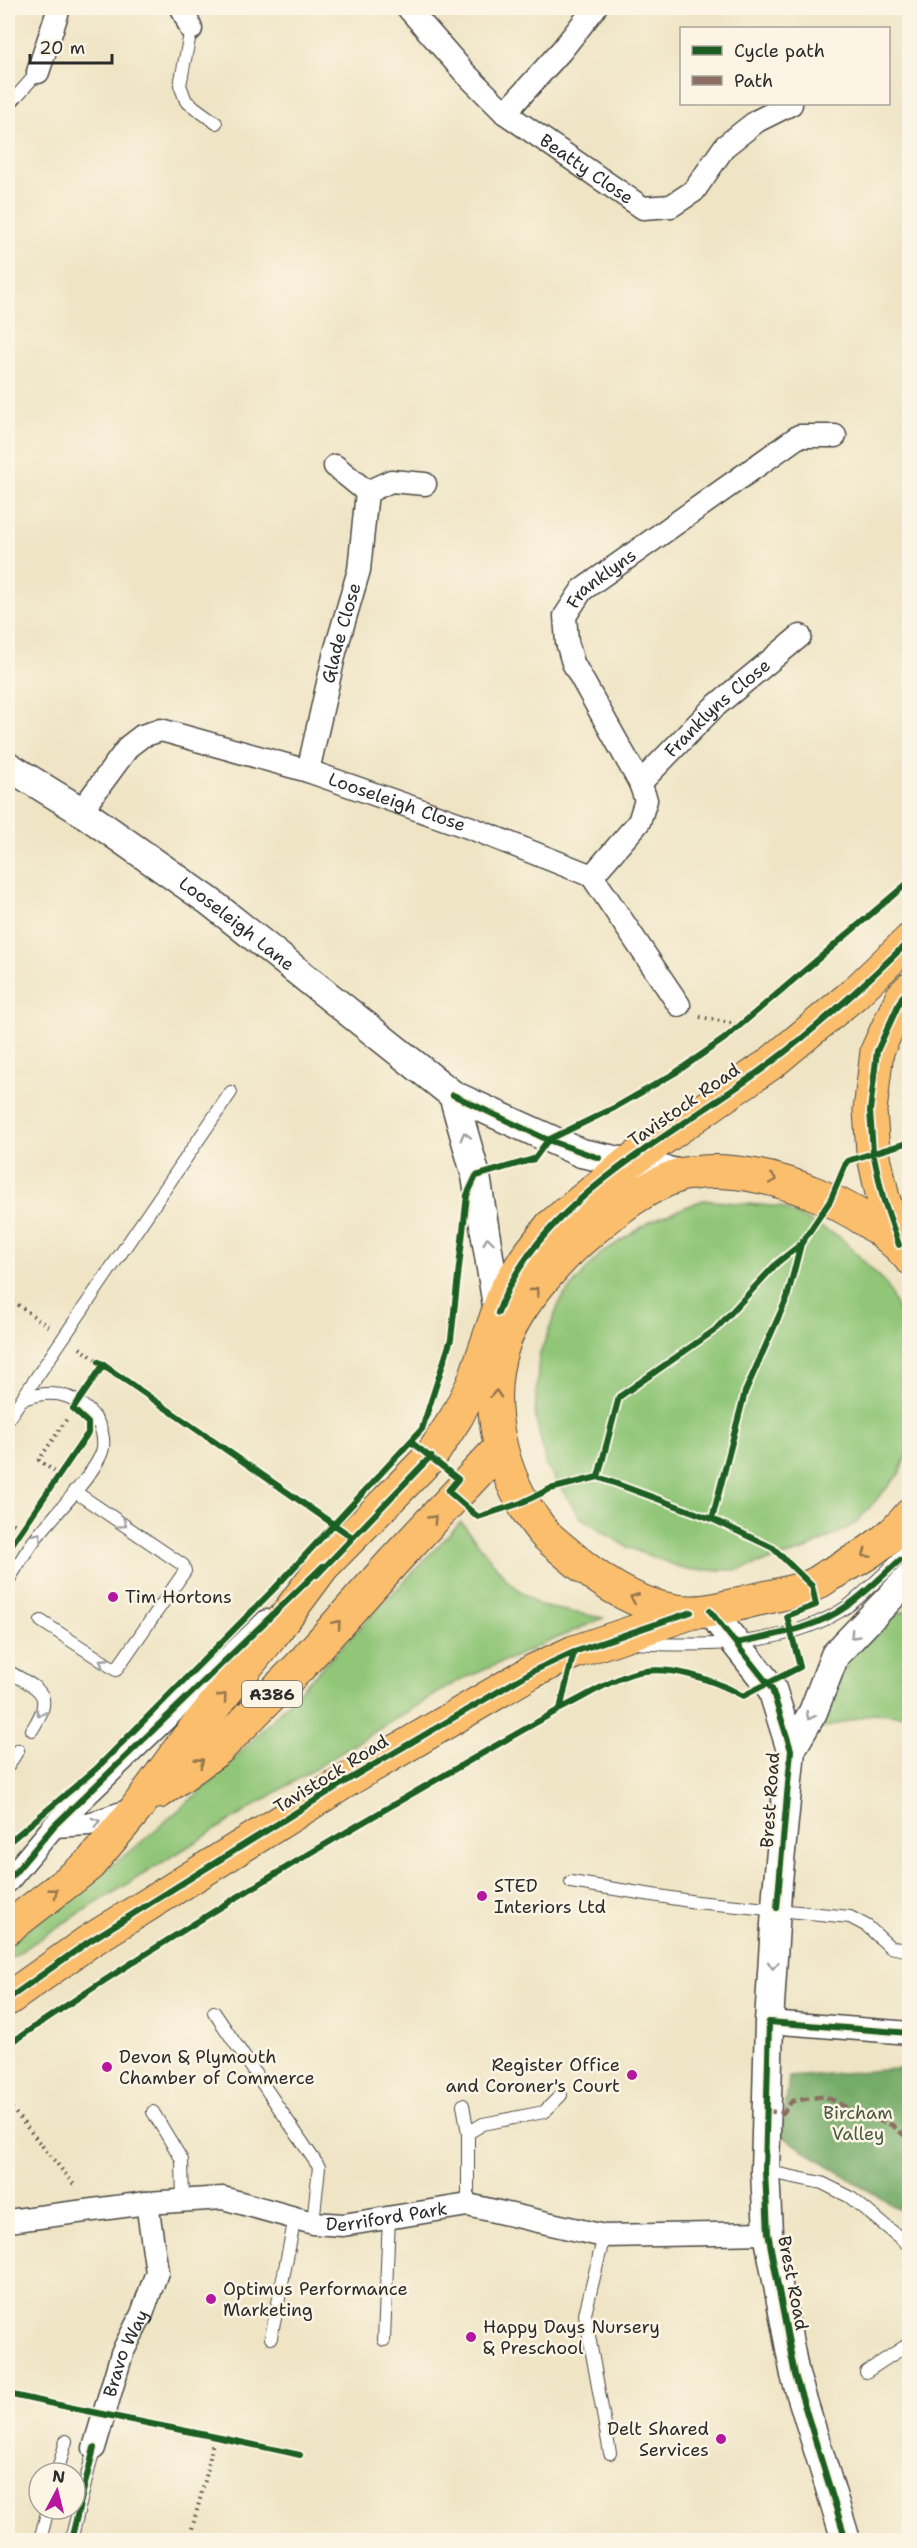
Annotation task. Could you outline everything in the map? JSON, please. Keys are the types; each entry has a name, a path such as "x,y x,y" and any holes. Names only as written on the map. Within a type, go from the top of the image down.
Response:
{"highway":[{"name":"Tavistock Road","path":"8,1928 90,1865 136,1809 187,1739 244,1671 323,1566 431,1456 457,1416 501,1327 505,1292 525,1260 551,1226 629,1161 770,1064 854,994 909,940"},
{"path":"904,1252 883,1198 873,1152 870,1111 877,1052 902,997 909,989"},
{"path":"700,1612 656,1607 623,1593 589,1573 541,1531 521,1503 499,1449 495,1421 501,1327 524,1306 571,1247 637,1195 682,1174 715,1171 792,1183 856,1215 904,1252"},
{"name":"Tavistock Road","path":"136,1809 218,1749 301,1665 378,1578 499,1449"},
{"name":"Tavistock Road","path":"8,1999 88,1942 351,1778 533,1671 574,1652 700,1612 812,1586 864,1557 898,1530 909,1515"}],"street":[{"path":"38,72 59,8"},
{"path":"182,8 192,29"},
{"name":"Beatty Close","path":"408,8 465,73 505,113 644,208 671,206 694,191 725,146 780,106"},
{"path":"505,113 561,51 595,8"},
{"name":"Franklyns","path":"592,876 639,822 646,800 640,783 573,663 567,642 565,616 582,590 799,436 835,436"},
{"path":"335,466 367,492 391,481 425,484"},
{"name":"Glade Close","path":"308,771 335,652 359,570 367,492"},
{"name":"Franklyns Close","path":"640,783 712,708 800,636"},
{"name":"Looseleigh Close","path":"81,810 129,746 142,736 162,730 308,771 471,828 592,876"},
{"name":"Looseleigh Lane","path":"8,766 81,810 209,901 453,1095 581,1153 599,1158 629,1161 682,1174"},
{"path":"592,876 679,1005"},
{"path":"453,1095 476,1176 501,1327"},
{"path":"8,1881 54,1826 323,1566"},
{"name":"Brest Road","path":"791,1750 813,1712 835,1655 909,1577"},
{"name":"Brest Road","path":"700,1612 737,1643 772,1689 791,1750 769,2022 765,2171 768,2234 795,2374 846,2541"},
{"name":"Tavistock Road","path":"54,1826 88,1824 136,1809"},
{"path":"769,2022 909,2033"},
{"name":"Derriford Park","path":"8,2221 147,2203 223,2198 304,2221 343,2225 468,2205 604,2236 768,2234"},
{"name":"Bravo Way","path":"94,2448 122,2353 142,2314 157,2272 147,2203"}],"lane":[{"path":"192,29 180,85 186,101 216,123"},
{"path":"8,106 38,72"},
{"path":"8,1419 231,1092"},
{"path":"8,1581 32,1543 95,1467 103,1449 103,1436 93,1413 55,1394 38,1393 21,1400"},
{"path":"41,1621 116,1670 185,1571 183,1565 73,1493"},
{"path":"609,1641 675,1645 737,1643 792,1631 848,1606 900,1560 909,1545"},
{"path":"8,1671 39,1690 45,1702 42,1713 32,1730"},
{"path":"8,1766 18,1750"},
{"path":"571,1882 696,1902 777,1908 850,1917 867,1926 890,1947 909,1951"},
{"path":"214,2012 319,2167 271,2338"},
{"path":"468,2133 483,2124 544,2112 561,2095"},
{"path":"463,2105 468,2133 468,2205"},
{"path":"153,2112 182,2160 183,2200"},
{"path":"765,2171 822,2183 850,2197 909,2246"},
{"path":"384,2340 389,2217"},
{"path":"604,2236 585,2314 610,2453"},
{"path":"866,2372 909,2343"},
{"path":"60,2461 66,2442"},
{"name":"Bravo Way","path":"71,2541 94,2448"},
{"path":"40,2541 45,2521"}],"path":[{"path":"679,1005 691,1015 741,1025"},
{"path":"733,1032 748,1019"},
{"path":"59,1475 39,1460 104,1364 99,1362"},
{"path":"53,1484 65,1467"},
{"path":"8,1520 21,1530"},
{"path":"17,1537 28,1521"},
{"path":"8,2104 96,2210"},
{"path":"205,2434 225,2438"},
{"path":"189,2541 214,2436"}],"green space":[{"path":"703,1200 781,1207 840,1237 886,1284 909,1334 909,1448 899,1474 855,1524 803,1551 737,1570 687,1570 627,1547 580,1517 546,1465 535,1414 539,1356 561,1299 600,1254 651,1221"},
{"path":"461,1522 508,1581 540,1606 603,1618 454,1683 59,1926 8,1960 8,1944 132,1850 217,1777"},
{"path":"909,1609 909,1716 875,1713 817,1730 850,1659 882,1621"},
{"name":"Bircham Valley","path":"909,2068 909,2216 782,2136 789,2077"}],"marked path":[{"path":"766,2111 783,2113 792,2101 825,2096 857,2113 892,2125 910,2140"}],"cycle path":[{"path":"8,1843 96,1769 274,1589 422,1429 451,1339 467,1195 476,1176 534,1159 548,1140 614,1108 675,1073 724,1039 910,881"},
{"path":"498,1313 517,1272 544,1236 577,1202 654,1143 788,1050 841,1005 910,940"},
{"path":"899,1245 883,1198 873,1152 870,1111 877,1051 902,997 910,989"},
{"path":"453,1095 548,1140 599,1158"},
{"path":"598,1477 619,1397 715,1330 777,1263 801,1244 830,1201 847,1161 910,1142"},
{"path":"712,1519 745,1392 787,1298 801,1244"},
{"path":"99,1362 352,1537"},
{"path":"8,1550 88,1433 88,1423 73,1409 104,1364"},
{"path":"411,1442 458,1479 448,1491 478,1517 521,1503 550,1489 598,1477 712,1519 773,1548 812,1586 816,1605 787,1616 800,1667 743,1696 704,1679 659,1670 631,1674 613,1681 560,1709"},
{"path":"317,1575 431,1456"},
{"path":"737,1643 808,1626 835,1614 861,1595 900,1560"},
{"path":"8,1881 54,1826 323,1566"},
{"path":"710,1611 772,1689 791,1750 777,1908"},
{"path":"8,1999 88,1942 351,1778 533,1671 574,1652 691,1612"},
{"path":"8,2045 211,1913 349,1830 560,1709 574,1652"},
{"path":"846,2540 795,2375 768,2233 765,2171 769,2022 910,2033"},
{"path":"8,2394 300,2455"},
{"path":"71,2540 94,2448"}],"place":[{"name":"Tim Hortons","path":"113,1597"},
{"name":"STED Interiors Ltd","path":"482,1896"},
{"name":"Devon & Plymouth Chamber of Commerce","path":"107,2067"},
{"name":"Register Office and Coroner's Court","path":"632,2075"},
{"name":"Optimus Performance Marketing","path":"211,2299"},
{"name":"Happy Days Nursery & Preschool","path":"471,2337"},
{"name":"Delt Shared Services","path":"721,2439"}]}
